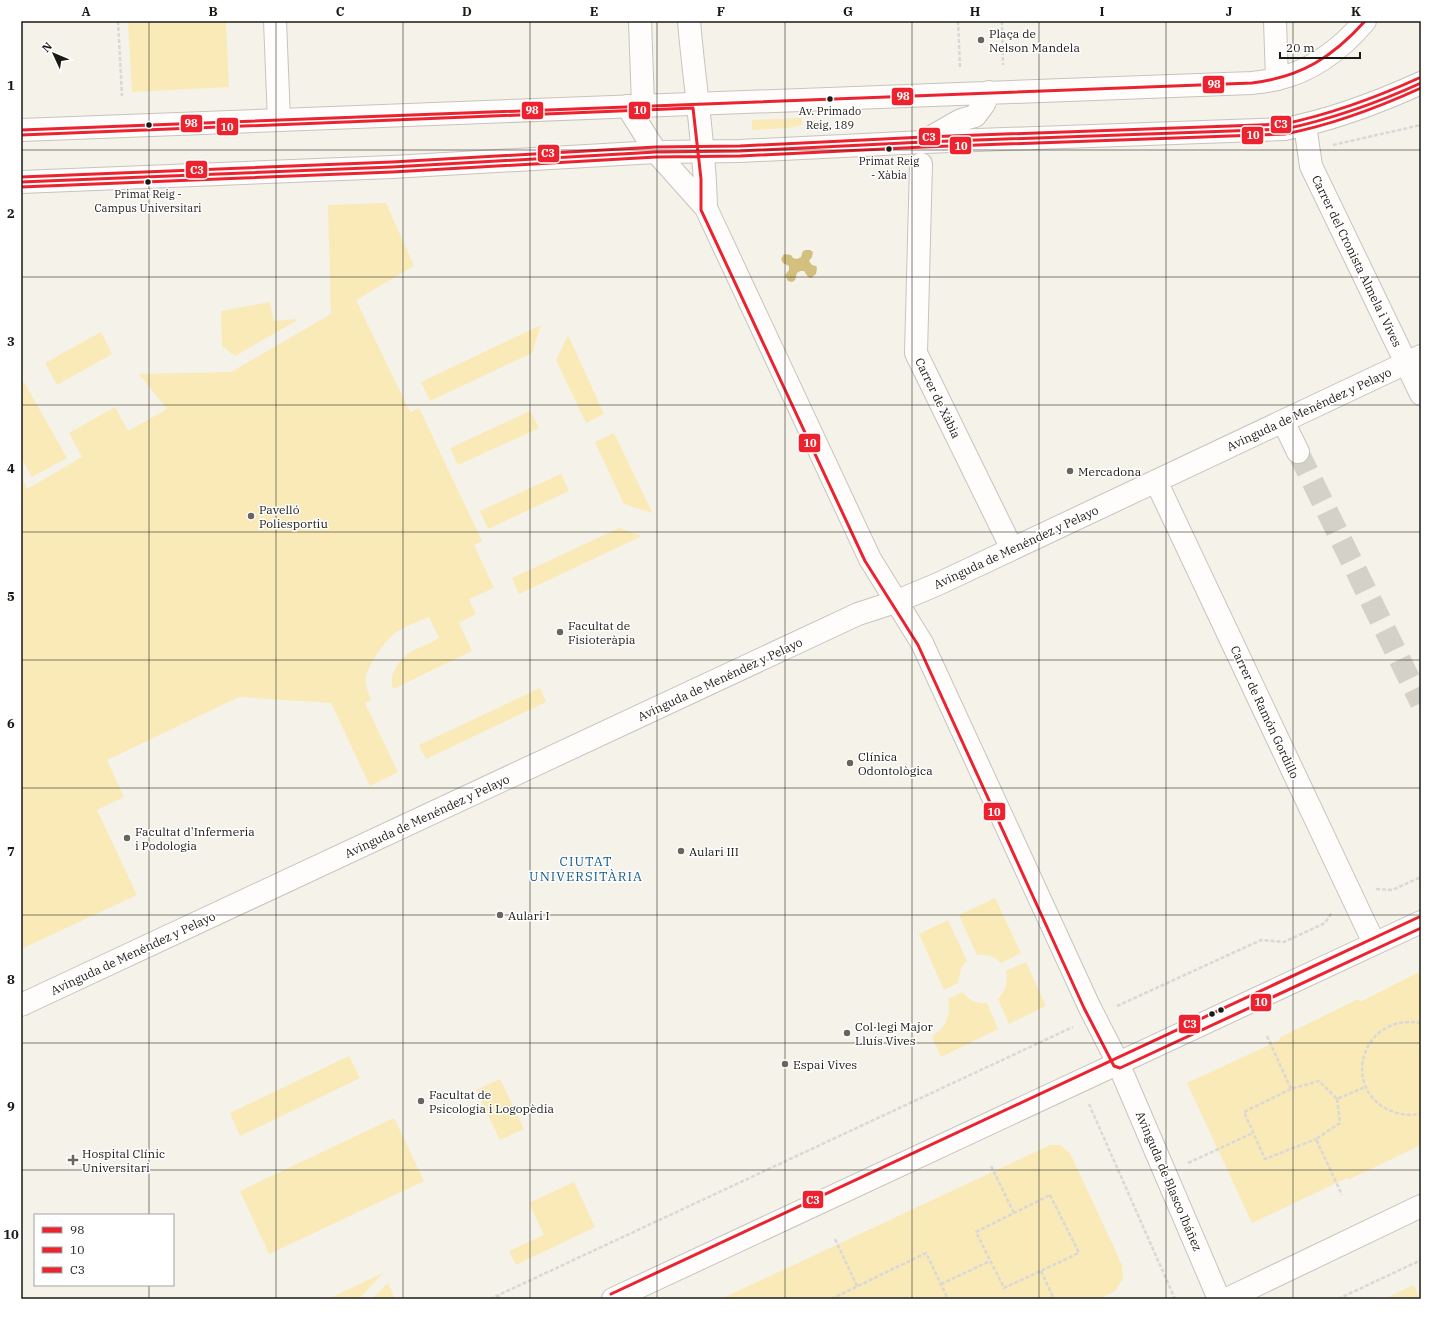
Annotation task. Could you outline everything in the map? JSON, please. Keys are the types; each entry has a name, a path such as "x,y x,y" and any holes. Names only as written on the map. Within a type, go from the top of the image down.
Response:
{"street":[{"path":"275,21 279,120"},
{"path":"640,21 635,106 656,152 706,208"},
{"path":"689,21 692,63 706,179 706,208"},
{"path":"1275,21 1277,79"},
{"path":"21,130 1252,83 1277,79 1305,70 1330,55 1354,34 1365,21"},
{"path":"21,182 392,167 656,152 1284,129 1337,117 1421,83"},
{"path":"924,142 961,120 975,116 984,104 988,92"},
{"name":"Carrer del Cronista Almela i Vives","path":"1305,125 1311,166 1414,360 1421,394"},
{"name":"Carrer de Xàbia","path":"921,164 916,353 1012,549"},
{"name":"Avinguda de Blasco Ibáñez","path":"706,208 870,559 895,602 922,643 1094,1017 1118,1063 1219,1299"},
{"name":"Avinguda de Menéndez y Pelayo","path":"21,1005 858,614 895,602 938,584 1414,360"},
{"path":"1283,421 1298,452"},
{"name":"Carrer de Ramón Gordillo","path":"1156,481 1374,943"},
{"path":"613,1299 1421,922"},
{"path":"1227,1299 1421,1206"}],"path":[{"path":"118,21 122,96"},
{"path":"958,21 960,67"},
{"path":"1002,21 1003,65"},
{"path":"1326,147 1421,125"},
{"path":"490,1299 1261,940 1284,942 1326,922 1336,904 1351,895 1370,889 1392,890 1421,877"},
{"path":"1421,1023 1410,1021 1394,1023 1380,1031 1369,1042 1363,1056 1362,1072 1365,1087 1374,1100 1386,1110 1401,1115 1416,1115 1421,1113"},
{"path":"1267,1036 1291,1088"},
{"path":"1086,1078 1089,1105 1175,1299"},
{"path":"1319,1081 1337,1099 1340,1122 1316,1139 1265,1159 1244,1112 1291,1088 1319,1081"},
{"path":"1337,1099 1365,1087"},
{"path":"1166,1173 1253,1133"},
{"path":"1316,1139 1342,1195"},
{"path":"991,1166 1014,1213"},
{"path":"1050,1195 1078,1253 1004,1288 976,1232 1014,1213 1050,1195"},
{"path":"835,1239 857,1286"},
{"path":"831,1299 926,1253 948,1299"},
{"path":"1338,1299 1421,1260"},
{"path":"941,1284 990,1261"},
{"path":"1040,1271 1054,1299"},
{"path":"498,1295 499,1299"}],"shaded area":[{"path":"128,21 226,21 229,87 132,92"},
{"path":"802,118 802,125 788,128 752,130 752,120"},
{"path":"386,203 414,266 356,300 410,412 419,408 482,541 474,545 494,588 469,599 476,614 459,623 472,651 393,689 392,678 394,672 404,657 414,650 439,638 429,617 398,631 379,651 366,676 366,685 371,700 365,703 398,772 370,786 331,703 239,697 107,760 124,797 97,810 137,895 21,949 21,476 27,489 82,457 69,433 115,407 128,431 167,409 139,374 231,372 331,314 328,205"},
{"path":"806,250 813,252 809,261 812,265 816,266 816,274 811,278 808,277 804,271 800,271 797,273 795,280 792,282 788,281 785,275 789,270 789,266 783,263 781,259 784,254 791,255 793,258 797,259 801,257 803,251"},
{"path":"270,302 274,321 296,319 296,321 235,356 222,346 221,311"},
{"path":"541,325 532,353 430,401 421,382"},
{"path":"101,332 112,354 57,385 45,363"},
{"path":"568,335 604,414 586,423 556,360"},
{"path":"24,382 67,458 32,477 21,458 21,383"},
{"path":"530,411 539,428 458,465 450,448"},
{"path":"614,433 652,513 624,504 595,442"},
{"path":"561,474 569,491 488,529 480,511"},
{"path":"619,528 642,536 519,594 512,578"},
{"path":"540,688 546,702 426,759 419,745"},
{"path":"995,898 1021,953 1001,963 990,956 977,955 959,915"},
{"path":"948,920 967,961 961,968 958,983 944,990 919,934"},
{"path":"1026,962 1046,1006 1009,1024 998,999 1006,986 1006,971"},
{"path":"1421,971 1421,1145 1252,1223 1187,1083 1280,1040 1279,1038 1358,999 1360,1002"},
{"path":"962,992 973,1001 987,1003 998,1029 941,1057 932,1036 941,1029 946,1021 949,1011 948,999"},
{"path":"349,1056 360,1078 240,1136 230,1113"},
{"path":"500,1079 524,1129 500,1140 476,1090"},
{"path":"394,1118 424,1181 269,1254 240,1191"},
{"path":"1050,1145 1060,1145 1070,1153 1122,1265 1123,1279 1115,1291 1099,1299 721,1299"},
{"path":"574,1182 595,1227 516,1265 509,1251 544,1235 529,1203"},
{"path":"383,1273 359,1299 328,1299"},
{"path":"388,1283 395,1299 372,1299"},
{"path":"1414,1285 1419,1297 1413,1299 1384,1299"}],"tunnel":[{"path":"1298,452 1421,703"}],"transit line":[{"name":"98","path":"21,130 1252,83 1286,76 1315,63 1341,45 1365,21"},
{"name":"C3","path":"21,177 392,162 656,147 740,146 924,137 1284,124 1353,105 1419,78"},
{"name":"98","path":"21,182 392,167 656,152 740,151 924,142 1285,129 1354,110 1421,83"},
{"name":"10","path":"21,187 392,172 656,157 740,156 924,147 1285,134 1320,126 1354,115 1421,88"},
{"name":"10","path":"21,135 693,108 701,179 701,210 865,561 918,645 1084,1008 1114,1066 1120,1068 1421,928"},
{"name":"C3","path":"611,1294 1419,917"}],"place":[{"name":"Plaça de Nelson Mandela","path":"981,40"},
{"name":"Av. Primado Reig, 189","path":"830,99"},
{"name":"Primat Reig - Xàbia","path":"889,149"},
{"name":"Primat Reig - Campus Universitari","path":"148,182"},
{"name":"Mercadona","path":"1070,471"},
{"name":"Pavelló Poliesportiu","path":"251,516"},
{"name":"Facultat de Fisioteràpia","path":"560,632"},
{"name":"Clínica Odontològica","path":"850,763"},
{"name":"Facultat d'Infermeria i Podologia","path":"127,838"},
{"name":"Aulari III","path":"681,851"},
{"name":"Aulari I","path":"500,915"},
{"name":"Col·legi Major Lluís Vives","path":"847,1033"},
{"name":"Espai Vives","path":"785,1064"},
{"name":"Facultat de Psicologia i Logopèdia","path":"421,1101"},
{"name":"Hospital Clínic Universitari","path":"73,1160"}],"district":[{"name":"CIUTAT UNIVERSITÀRIA","path":"586,868"}]}
